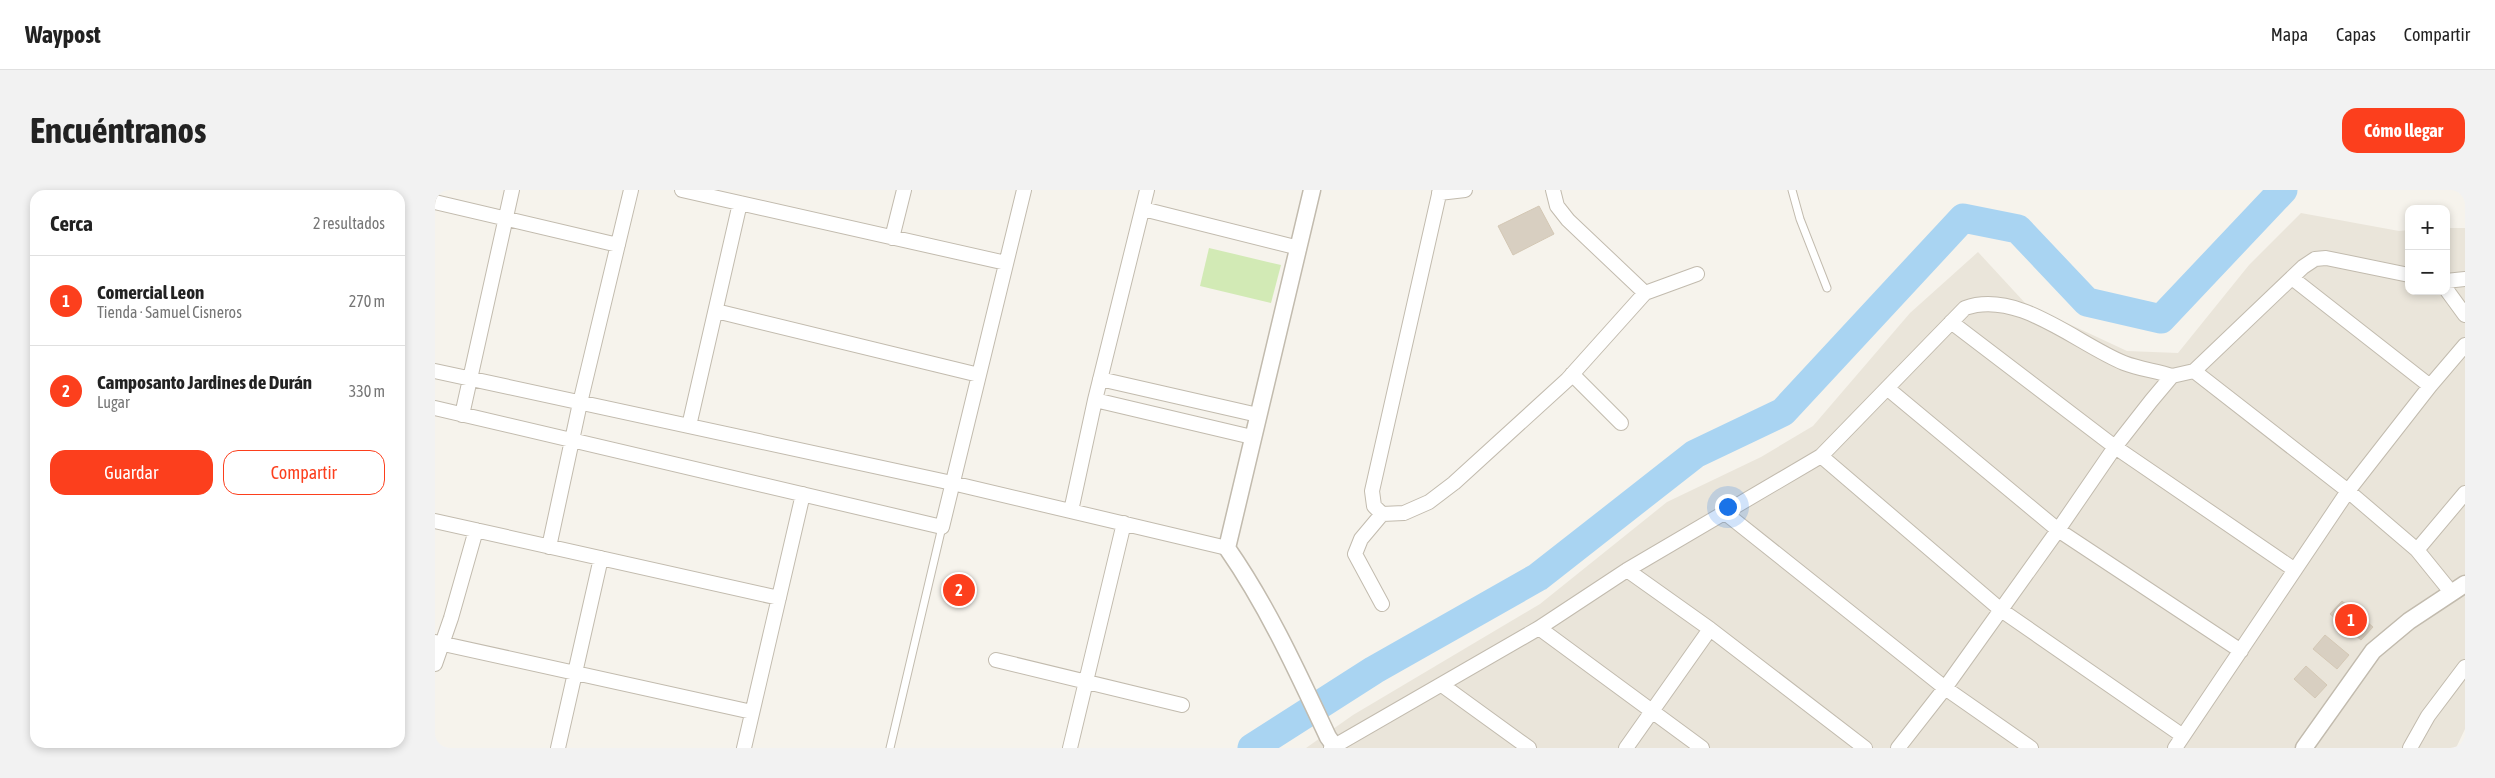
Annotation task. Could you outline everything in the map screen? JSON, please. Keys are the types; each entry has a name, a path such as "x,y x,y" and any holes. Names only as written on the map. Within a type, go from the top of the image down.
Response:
{"street":[{"path":"462,415 512,190"},
{"path":"549,547 580,403 631,190"},
{"path":"682,190 702,192 740,203 1006,263"},
{"path":"892,238 904,190"},
{"path":"435,408 942,527 1024,190"},
{"path":"1071,511 1095,400 1147,190"},
{"path":"1227,548 1312,190"},
{"path":"1381,514 1374,506 1372,491 1440,192 1465,190"},
{"path":"1553,190 1557,206 1568,220 1645,293"},
{"path":"435,202 618,245"},
{"path":"689,426 740,203"},
{"path":"1143,209 1299,248"},
{"path":"435,371 952,483 1227,548 1246,575 1294,665 1332,745 1442,685 1539,628 1627,570 1821,456 1965,308 1985,303 2004,305 2027,313 2124,363 2172,376 2194,371 2303,267 2315,260 2326,258 2405,274"},
{"path":"1382,604 1355,554 1361,539 1381,514 1404,513 1429,502 1454,483 1571,374 1645,293 1697,274"},
{"path":"2292,278 2430,386"},
{"path":"2450,281 2465,279"},
{"path":"2450,294 2465,315"},
{"path":"715,311 979,375"},
{"path":"1951,322 2115,447 2295,570"},
{"path":"2175,748 2348,492 2430,386 2465,346"},
{"path":"2194,371 2348,492 2417,550 2458,588 2409,621 2373,651 2304,748"},
{"path":"1571,374 1621,423"},
{"path":"1898,748 1945,688 2059,530 2115,447 2172,376"},
{"path":"1100,379 1258,415"},
{"path":"1887,388 2059,530 2241,650"},
{"path":"1095,400 1252,437"},
{"path":"1821,456 2001,610 2183,736"},
{"path":"2417,550 2465,493"},
{"path":"744,748 803,494"},
{"path":"1724,512 1945,688 2031,748"},
{"path":"435,521 779,598"},
{"path":"1070,748 1124,523"},
{"path":"435,664 439,643 476,530"},
{"path":"558,748 601,558"},
{"path":"1627,570 1710,629 1865,748"},
{"path":"1539,628 1652,709 1702,748"},
{"path":"1626,748 1710,629"},
{"path":"439,643 751,712"},
{"path":"997,660 1182,705"},
{"path":"2410,748 2429,716 2465,667"},
{"path":"1442,685 1529,748"}],"lane":[{"path":"1793,190 1799,218 1827,288"},
{"path":"890,748 942,527"}],"shaded area":[{"path":"2301,213 2399,231 2405,230 2405,295 2450,295 2450,228 2465,228 2465,729 2456,748 1306,748 1353,715 1540,604 1667,502 1761,457 1813,426 1910,313 1978,252 2026,304 2127,351 2178,353 2249,265"}],"green space":[{"path":"1209,248 1281,265 1271,303 1200,286"}],"building":[{"path":"1539,206 1554,234 1513,255 1498,226"},
{"path":"2342,601 2373,627 2361,640 2330,614"},
{"path":"2325,635 2349,655 2337,669 2313,649"},
{"path":"2306,666 2327,685 2315,698 2294,679"}],"waterway":[{"path":"1252,748 1374,670 1538,577 1695,454 1783,412 1963,218 2018,229 2087,302 2161,319 2283,190"}],"place":[{"name":"Camposanto Jardines de Durán","path":"959,590"},
{"name":"Comercial Leon","path":"2351,620"}]}
